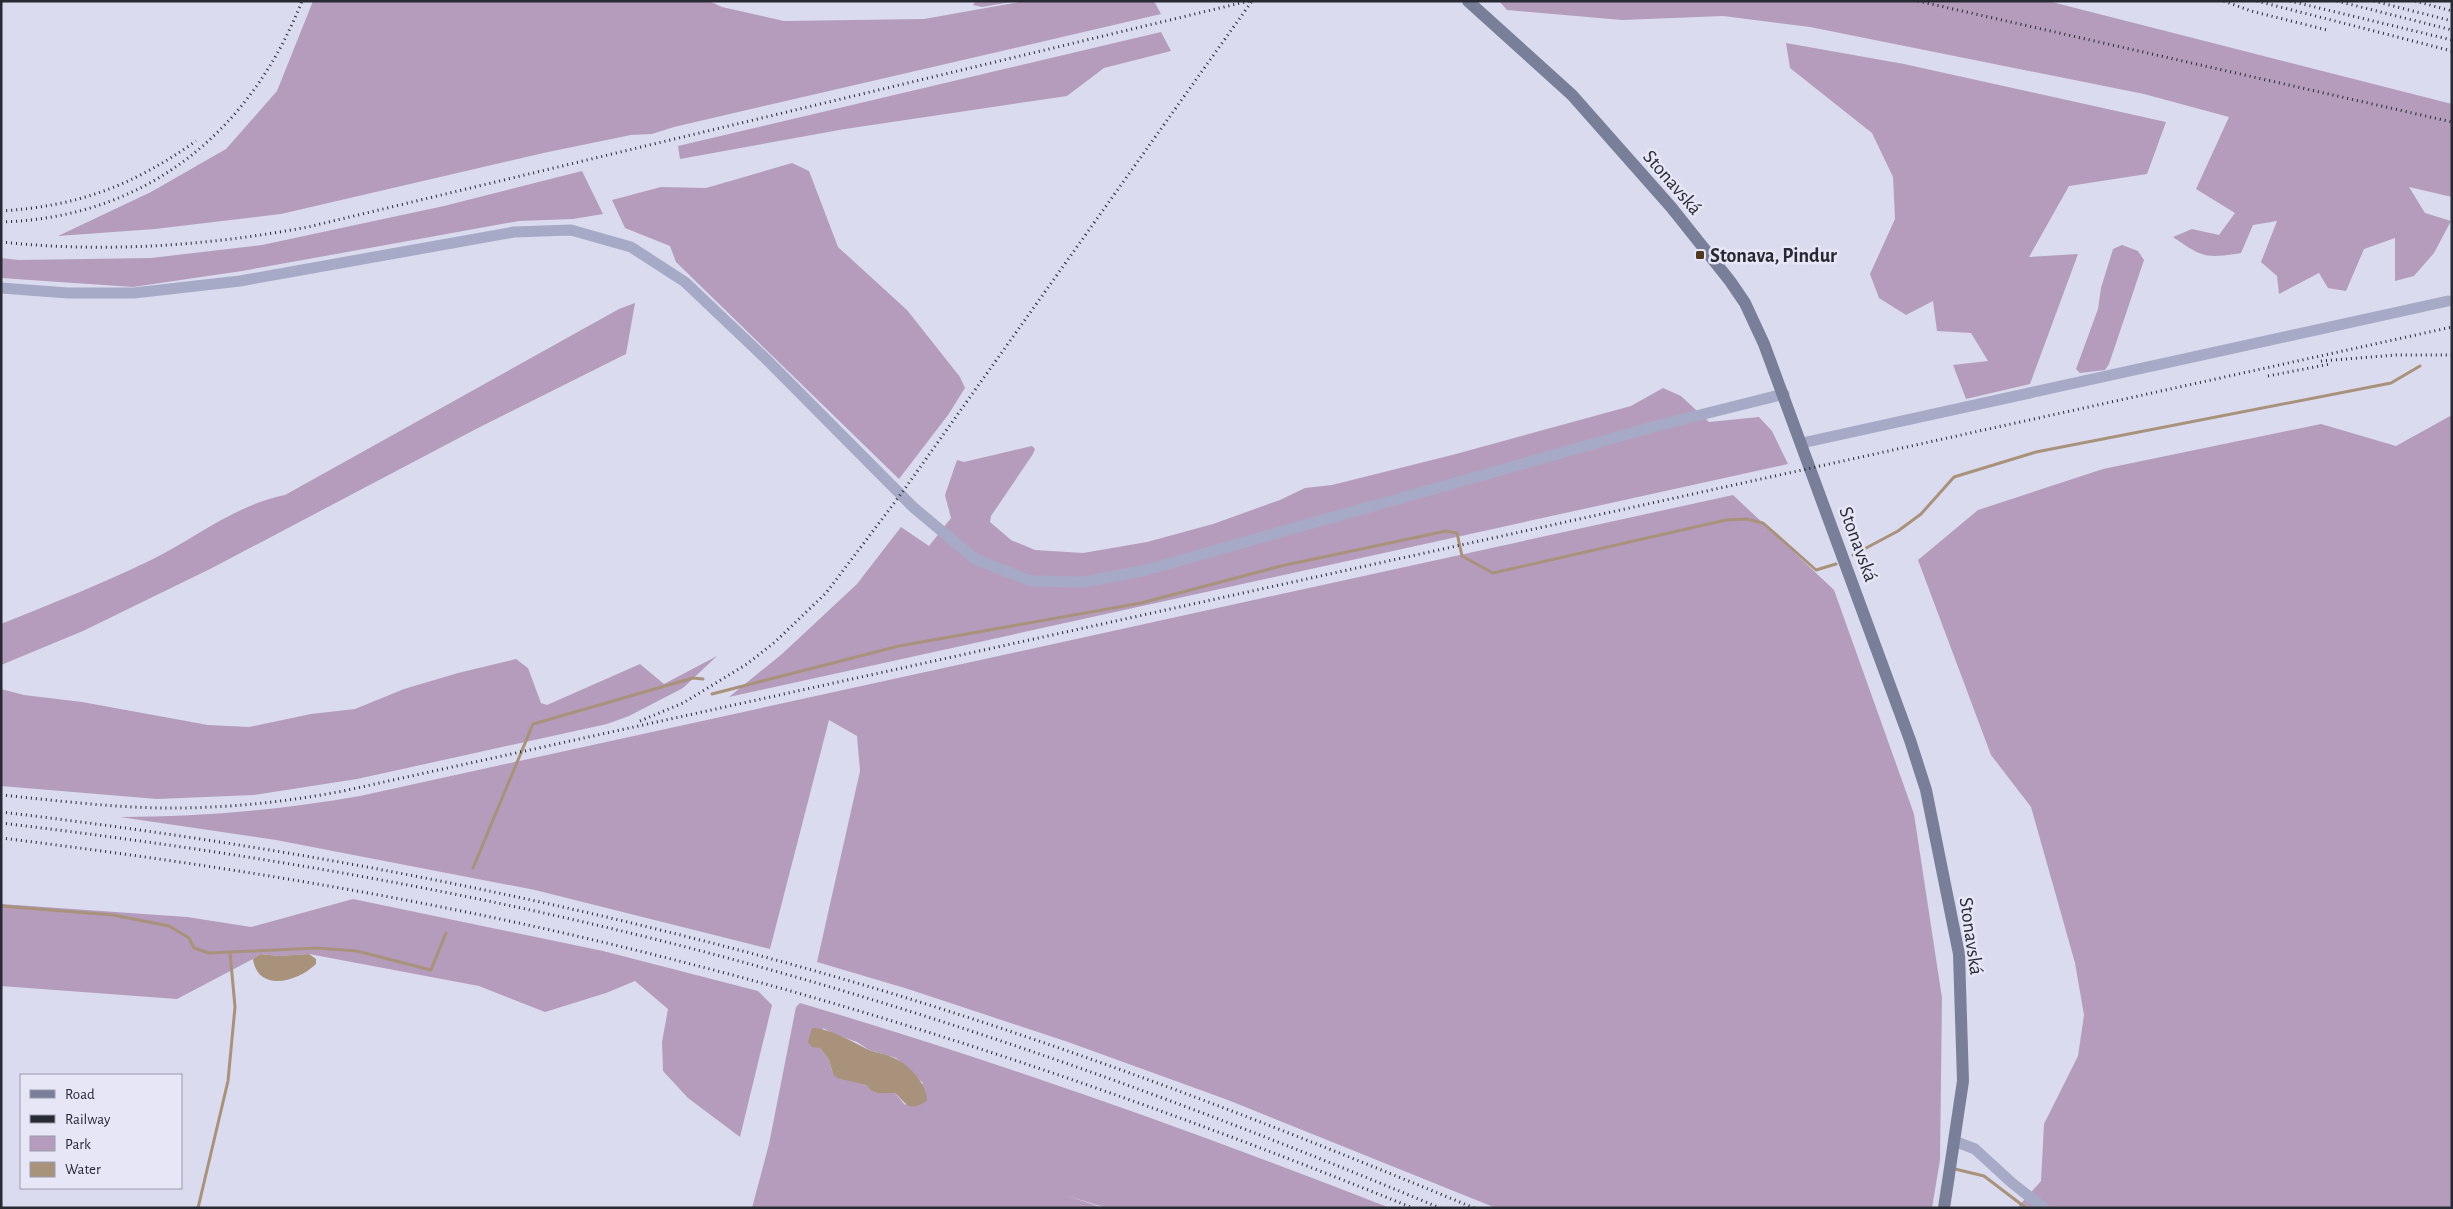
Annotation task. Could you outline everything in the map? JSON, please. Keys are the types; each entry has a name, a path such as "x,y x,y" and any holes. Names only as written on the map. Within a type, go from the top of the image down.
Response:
{"street":[{"name":"Stonavská","path":"1468,1 1572,95 1690,230 1745,303 1784,394 1926,790 1959,954 1963,1081 1944,1208"},
{"path":"1,288 68,293 134,293 240,281 514,232 571,230 630,246 685,282 913,507 975,559 1031,581 1084,582 1146,570 1664,424 1784,394"},
{"path":"1802,443 2448,302"},
{"path":"1954,1141 1975,1149 2012,1183 2044,1208"}],"green space":[{"path":"313,1 709,1 722,7 784,21 924,19 1025,1 1154,1 1161,14 674,127 652,134 631,135 548,152 281,214 155,229 58,236 151,192 226,149 277,91"},
{"path":"976,1 1017,1 982,7 973,5"},
{"path":"1499,1 2048,1 2452,104 2452,197 2409,187 2425,213 2451,221 2434,253 2414,276 2395,281 2395,238 2364,249 2346,291 2328,288 2319,273 2279,294 2277,276 2261,262 2277,221 2253,225 2241,253 2219,256 2204,255 2173,237 2192,229 2219,235 2235,213 2196,189 2229,117 2144,94 1810,27 1723,16 1622,20 1507,10"},
{"path":"1161,32 1171,51 1104,68 1067,96 845,129 680,159 678,146"},
{"path":"1786,43 1904,64 2166,122 2147,174 2069,186 2029,257 2078,254 2030,384 1966,399 1953,365 1988,361 1971,333 1937,331 1933,301 1906,315 1879,298 1870,274 1895,219 1893,177 1872,133 1790,68"},
{"path":"792,163 809,171 838,247 907,310 960,377 965,388 948,415 899,479 676,262 670,246 625,228 612,200 661,187 706,188"},
{"path":"582,171 603,214 573,219 519,221 242,271 133,287 1,278 1,258 19,260 151,258 262,245 444,206"},
{"path":"2122,245 2138,251 2144,260 2109,364 2105,370 2080,373 2076,369 2098,309 2101,288 2113,249"},
{"path":"635,303 626,354 476,429 212,568 83,631 1,665 1,624 149,561 249,506 285,495 619,309"},
{"path":"1663,388 1681,396 1709,422 1759,417 1772,431 1788,464 729,697 782,654 857,584 901,527 929,546 951,518 945,495 957,460 964,462 1032,446 1035,449 1033,454 991,516 990,522 1011,540 1035,550 1083,553 1147,542 1213,524 1280,500 1305,488 1332,485 1456,454 1631,406"},
{"path":"2452,415 2452,1208 2017,1208 2041,1181 2044,1124 2078,1056 2084,1015 2075,963 2031,807 1991,755 1918,560 1978,510 2103,469 2321,424 2396,446"},
{"path":"1733,495 1834,590 1914,814 1942,998 1940,1160 1932,1208 1496,1208 1228,1100 1068,1042 908,989 817,962 860,771 857,736 829,720 770,949 535,890 276,840 120,817 181,816 240,812 360,796"},
{"path":"717,656 683,688 629,716 607,724 357,779 254,795 157,799 1,786 1,689 24,695 82,702 208,725 249,727 311,714 355,709 404,689 516,659 528,668 541,703 547,705 640,664 664,684"},
{"path":"353,899 603,951 758,991 772,1005 740,1137 688,1098 663,1071 662,1042 668,1009 635,981 606,993 545,1012 479,986 309,954 279,956 260,954 177,999 1,986 1,904 187,917 251,927"},
{"path":"800,1003 949,1049 1097,1099 1244,1152 1390,1208 1106,1208 1065,1195 1103,1208 752,1208 769,1144 796,1007","holes":["823,1028 857,1042 869,1050 896,1058 923,1083 905,1105 895,1093 877,1093 871,1091 866,1085 833,1074 829,1060 820,1048"]}],"water":[{"path":"260,954 279,956 309,954 316,959 316,964 309,970 290,979 271,980 263,977 256,970 253,959"},
{"path":"812,1028 833,1033 869,1050 888,1055 900,1061 921,1082 927,1101 916,1106 909,1106 895,1093 877,1093 871,1091 866,1085 837,1078 833,1074 829,1060 820,1048 812,1047 808,1042"}],"waterway":[{"path":"1853,555 1898,531 1921,514 1954,477 2036,452 2391,383 2420,366"},
{"path":"712,694 899,646 1141,603 1281,566 1446,531 1457,533 1462,556 1493,573 1726,520 1746,519 1763,523 1816,570 1836,564"},
{"path":"473,868 533,724 693,678 703,679"},
{"path":"1,906 113,915 169,926 189,938 194,948 209,953 317,948 357,951 431,970 446,933"},
{"path":"198,1208 228,1081 235,1007 230,952"},
{"path":"1955,1169 1984,1176 2026,1208"}],"railway":[{"path":"1,222 53,217 101,204 146,185 186,160 222,128 253,91 280,48 302,1"},
{"path":"1,242 78,247 155,246 232,239 308,227 1249,1"},
{"path":"640,721 683,703 747,664 775,642 826,593 901,494 1252,1"},
{"path":"1918,1 2452,122"},
{"path":"2224,1 2251,11 2327,30"},
{"path":"2257,1 2452,51"},
{"path":"2290,1 2452,40"},
{"path":"2337,1 2452,30"},
{"path":"2374,1 2452,21"},
{"path":"2415,1 2452,11"},
{"path":"1,211 55,204 80,199 104,191 150,170 196,141"},
{"path":"1,795 115,806 184,808 264,803 343,791 2452,327"},
{"path":"2321,361 2396,355 2452,355"},
{"path":"2268,376 2330,364"},
{"path":"1,812 228,843 341,862 565,907 787,963 970,1018 1116,1068 1260,1122 1474,1208"},
{"path":"1,823 189,848 377,879 562,917 746,963 923,1015 1097,1074 1270,1139 1440,1208"},
{"path":"1,838 160,859 397,898 553,931 731,975 830,1002 1027,1064 1221,1133 1413,1208"}],"place":[{"name":"Stonava, Pindur","path":"1700,255"}]}
